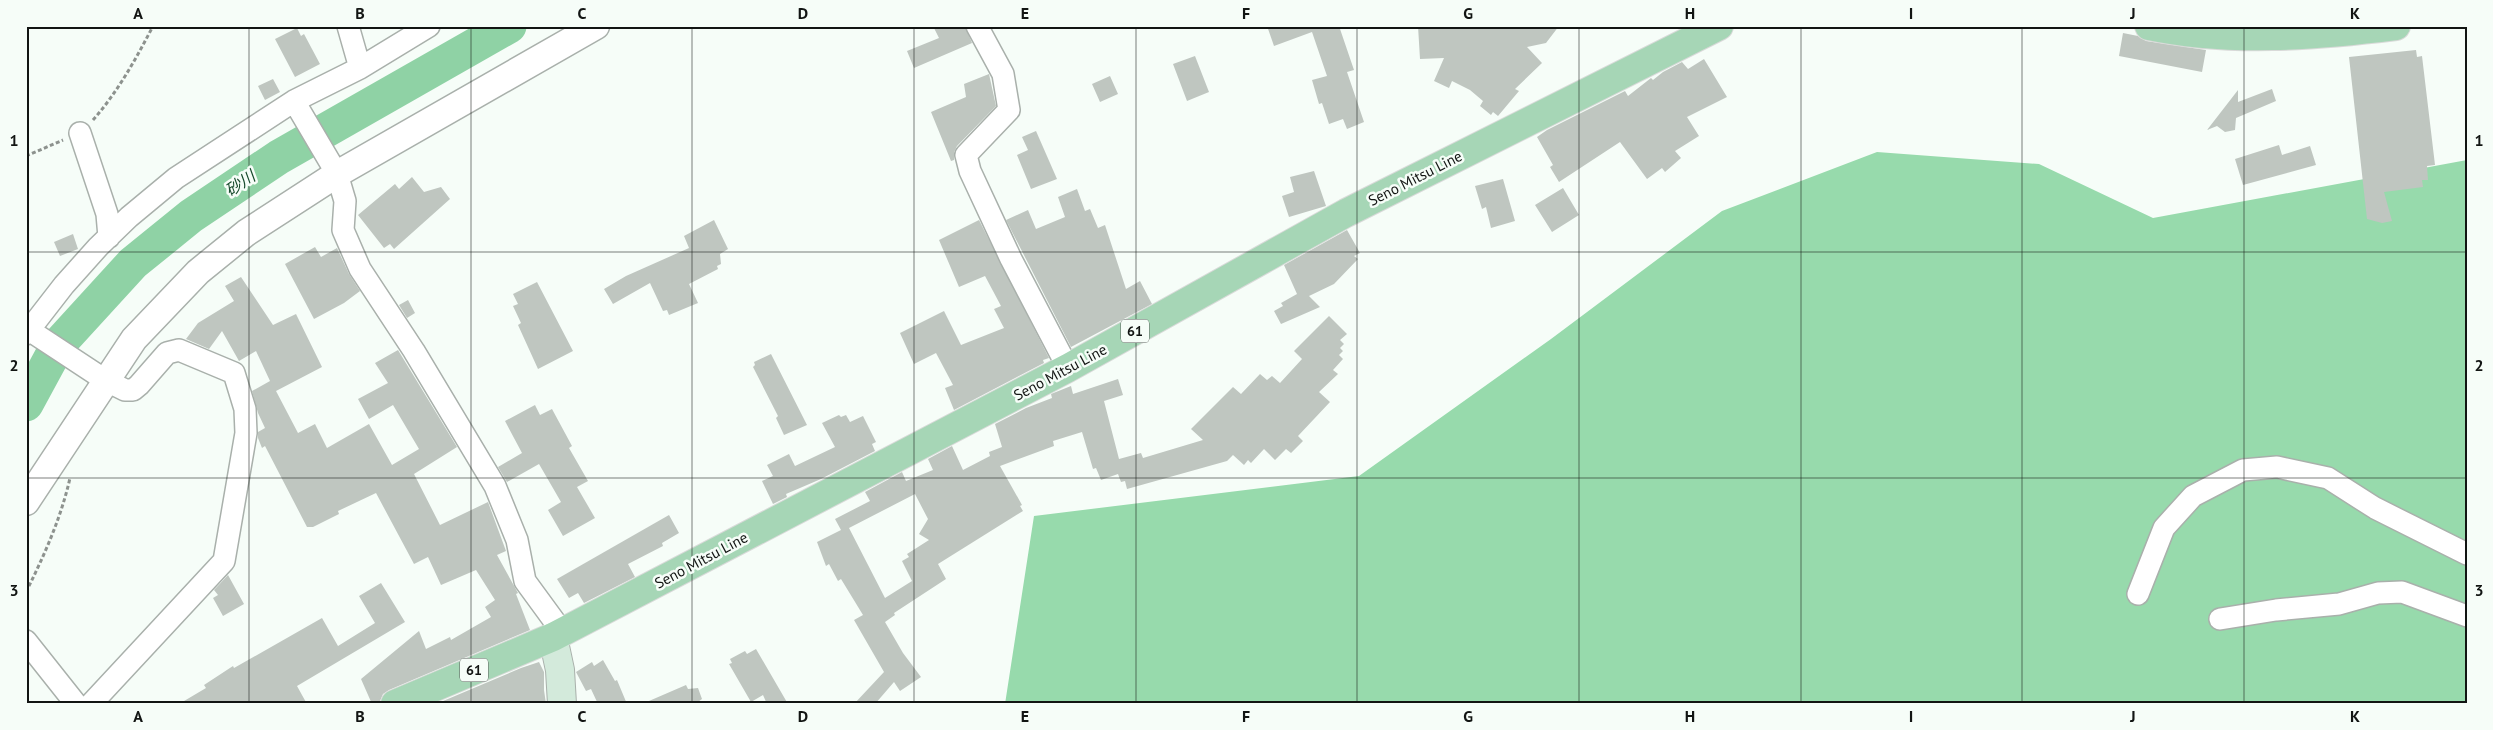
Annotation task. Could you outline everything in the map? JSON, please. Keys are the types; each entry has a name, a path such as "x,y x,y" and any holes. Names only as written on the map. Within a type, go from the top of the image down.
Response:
{"main road":[{"name":"Seno Mitsu Line","path":"395,704 553,637 1068,368 1346,213 1719,26"},
{"path":"2149,26 2174,31 2252,37 2346,32 2396,26"},
{"path":"553,637 560,670 562,704"}],"street":[{"path":"348,26 360,68"},
{"path":"90,704 224,561 246,433 245,410 234,373 179,350 167,353 133,390 125,390 29,332 64,284 109,237 176,178 429,26"},
{"path":"26,502 57,454 98,375 198,272 246,233 333,168 596,26"},
{"path":"977,26 1003,74 1009,110 966,155 970,171 1011,259 1068,368"},
{"path":"297,105 333,168 345,200 343,230 360,269 414,351 494,486 517,540 525,581 555,622 553,637"},
{"path":"80,133 107,214 109,237"},
{"path":"2138,594 2164,528 2193,496 2243,470 2277,467 2328,478 2375,508 2467,554"},
{"path":"2220,619 2276,610 2339,604 2378,593 2402,592 2467,616"},
{"path":"26,640 76,704"}],"path":[{"path":"26,156 80,133 103,109 140,53 153,26"},
{"path":"26,592 43,558 59,517 72,472 69,462 57,454"}],"green space":[{"path":"1877,152 2039,164 2153,218 2467,160 2467,704 1005,704 1034,516 1359,476 1551,339 1722,211"}],"building":[{"path":"933,26 965,26 972,43 914,68 907,51 939,38"},
{"path":"1267,26 1339,26 1354,70 1347,72 1364,122 1347,129 1343,119 1329,124 1322,103 1319,104 1312,80 1327,76 1312,32 1274,46"},
{"path":"1418,26 1559,26 1546,43 1527,47 1542,63 1515,89 1519,91 1498,116 1493,112 1491,115 1480,106 1483,101 1470,90 1452,81 1449,88 1434,81 1444,58 1420,59"},
{"path":"297,28 301,36 304,34 320,64 295,77 275,39"},
{"path":"2123,33 2138,36 2146,41 2206,50 2202,72 2119,56"},
{"path":"2416,50 2417,57 2422,56 2435,165 2427,166 2428,180 2422,180 2423,187 2384,192 2392,221 2382,223 2367,219 2349,57"},
{"path":"1195,56 1209,92 1187,101 1173,64"},
{"path":"1704,59 1727,97 1687,117 1699,136 1675,151 1681,158 1665,172 1662,168 1647,179 1620,142 1559,182 1550,167 1553,165 1537,137 1547,130 1625,91 1628,96 1651,78 1653,80 1663,72 1682,62 1688,69"},
{"path":"989,74 996,106 957,146 954,152 954,160 951,161 931,112 966,97 964,84"},
{"path":"1110,76 1118,94 1100,102 1092,84"},
{"path":"273,79 280,92 265,100 258,86"},
{"path":"2272,89 2276,101 2236,118 2235,130 2225,132 2217,126 2207,130 2238,90 2238,102"},
{"path":"1036,131 1057,179 1031,189 1017,155 1028,150 1022,137"},
{"path":"2279,145 2282,155 2310,146 2316,165 2243,185 2235,159"},
{"path":"1314,171 1326,206 1289,217 1282,196 1294,192 1290,177"},
{"path":"412,177 424,192 441,187 450,199 394,249 390,244 384,248 358,215 395,184 399,189"},
{"path":"1503,179 1515,221 1491,228 1486,207 1482,209 1475,186"},
{"path":"1563,188 1579,215 1552,232 1535,205"},
{"path":"1077,189 1085,211 1090,209 1098,228 1105,225 1126,289 1140,281 1152,304 1071,347 1006,220 1028,210 1036,229 1065,217 1058,197"},
{"path":"714,220 728,249 720,254 721,264 717,266 718,269 689,284 698,303 669,315 667,310 663,311 650,283 613,304 604,289 626,276 689,248 684,236"},
{"path":"979,220 1049,358 1043,360 1044,363 954,410 945,388 953,385 936,353 914,364 900,333 944,311 961,345 1004,328 994,309 1001,306 985,276 959,287 939,240"},
{"path":"1347,230 1360,253 1354,256 1358,259 1334,284 1309,296 1320,307 1281,324 1274,311 1283,306 1281,303 1297,294 1284,265"},
{"path":"73,234 78,249 60,256 54,242"},
{"path":"315,247 321,257 337,248 349,274 360,291 344,303 314,319 285,264"},
{"path":"241,277 273,325 296,314 322,367 276,391 298,433 315,424 327,448 369,424 392,465 419,449 393,405 369,419 358,399 388,383 375,363 398,350 457,447 414,474 440,525 488,502 506,551 497,555 518,593 516,594 530,630 389,690 383,694 380,701 372,704 361,679 419,631 426,649 450,637 451,640 491,617 485,607 495,600 476,570 441,585 428,557 414,564 376,493 338,511 339,514 313,527 307,527 265,446 262,448 258,438 258,432 265,428 258,413 252,391 270,381 256,351 239,361 222,331 209,349 186,339 198,323 234,301 225,286"},
{"path":"537,282 573,351 538,369 518,325 521,323 513,306 518,304 513,294"},
{"path":"408,300 415,313 407,318 399,305"},
{"path":"1329,316 1347,334 1340,340 1344,344 1340,348 1343,351 1339,355 1343,359 1333,370 1338,374 1319,392 1330,402 1298,436 1303,441 1291,453 1286,449 1275,460 1264,449 1251,463 1248,460 1244,465 1233,455 1227,461 1127,489 1125,481 1121,482 1118,474 1101,480 1096,468 1093,469 1082,432 1053,441 1054,446 1000,466 1022,505 1020,506 1023,511 938,564 946,579 894,613 895,615 885,622 903,653 921,677 900,691 894,682 875,704 854,704 884,672 854,620 863,615 841,579 838,581 829,564 826,566 817,542 841,530 835,519 870,501 865,492 902,472 906,481 933,470 928,459 952,446 963,470 990,456 989,452 1002,447 995,424 1026,408 1052,398 1051,394 1071,386 1073,394 1118,379 1123,395 1104,401 1119,459 1141,453 1143,458 1203,440 1191,429 1233,387 1241,394 1260,374 1267,380 1272,376 1280,383 1302,359 1294,351","holes":["915,494 928,519 919,534 929,540 907,554 909,557 902,561 912,581 885,598 849,528"]},
{"path":"771,354 807,425 784,435 776,418 778,416 753,367 755,365 754,362"},
{"path":"535,405 540,415 552,409 572,446 569,448 588,481 577,487 595,518 563,536 548,510 561,502 539,464 507,482 498,467 522,453 505,421"},
{"path":"839,415 841,417 846,415 850,422 863,416 876,442 872,444 875,451 821,479 786,494 787,497 773,504 762,481 773,476 767,465 789,454 795,466 835,447 822,423"},
{"path":"669,515 679,533 662,543 663,546 628,564 635,577 584,603 578,593 569,598 557,579"},
{"path":"228,575 244,604 223,616 213,598 218,595 214,590"},
{"path":"381,583 405,622 297,686 307,704 179,704 206,688 204,685 233,666 234,668 322,618 338,646 375,623 359,596"},
{"path":"756,649 788,704 767,704 763,695 751,702 729,664 732,663 730,659 745,651 747,654"},
{"path":"603,660 615,681 617,680 627,704 598,704 591,689 586,691 576,672 592,662 594,666"},
{"path":"539,662 544,672 546,704 436,704 521,668"},
{"path":"686,685 688,689 698,688 702,699 695,704 642,704"}],"waterway":[{"name":"砂川","path":"26,404 58,345 133,263 191,216 279,157 509,26"}]}
